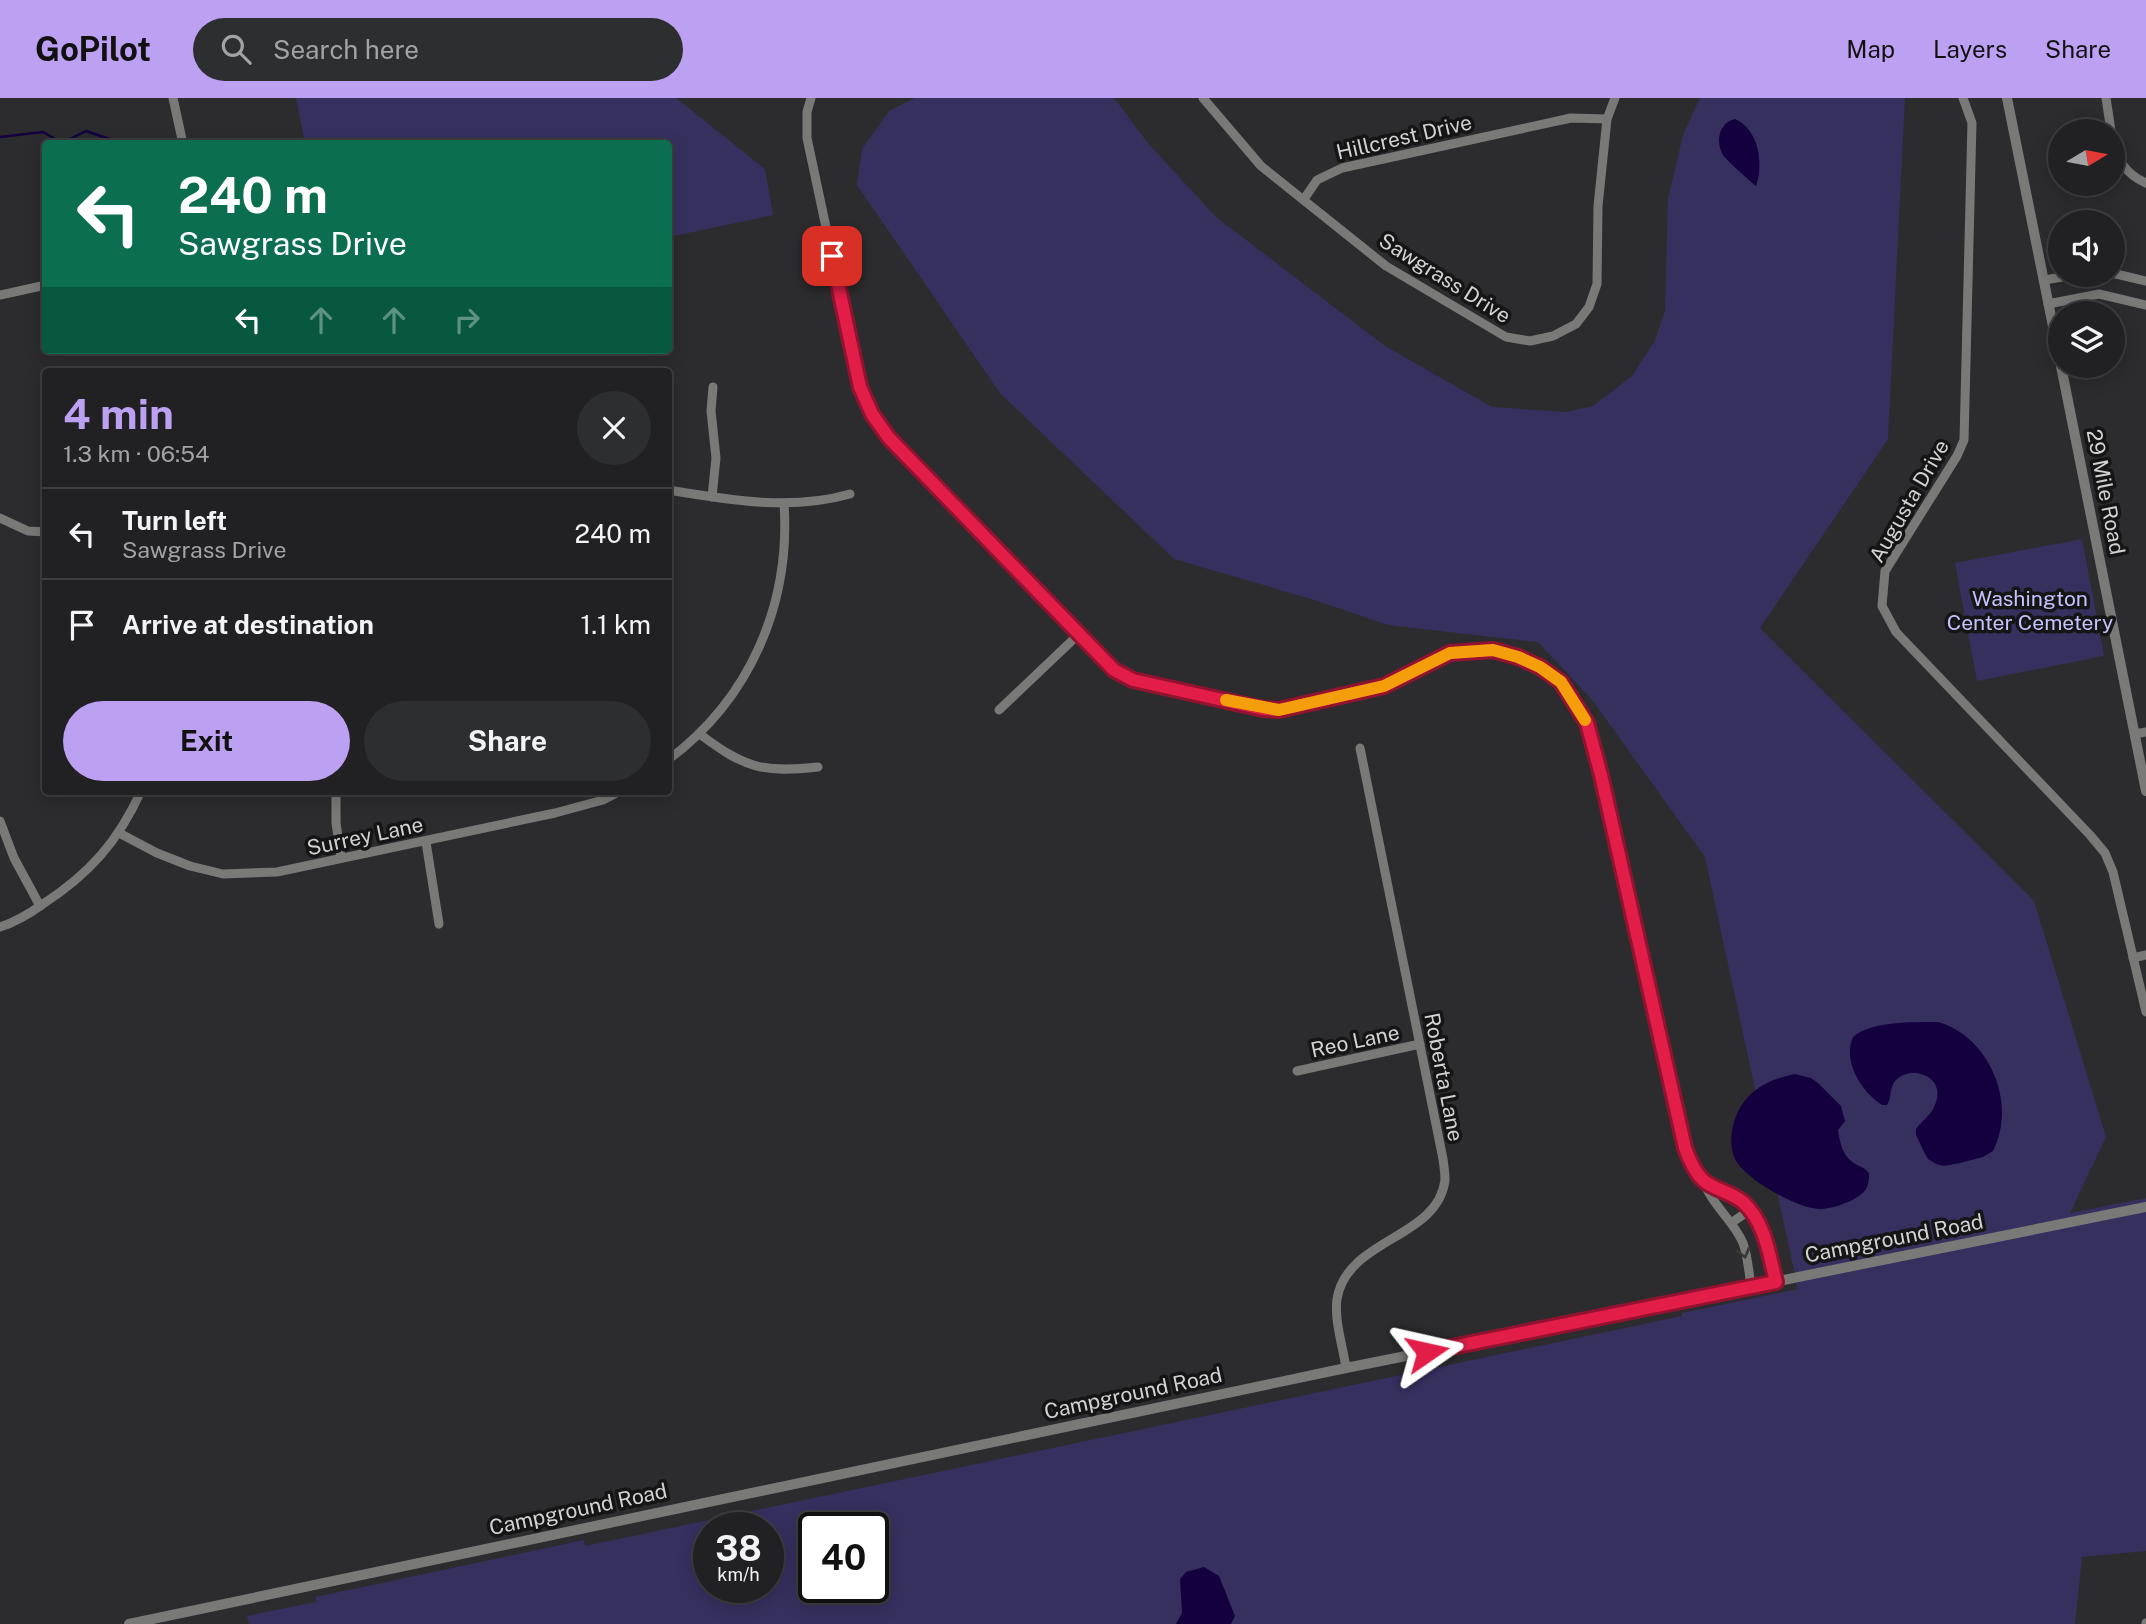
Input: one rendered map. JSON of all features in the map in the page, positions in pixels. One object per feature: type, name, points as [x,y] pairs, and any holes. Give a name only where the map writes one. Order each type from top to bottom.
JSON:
[{"type":"street","points":[[173,98],[182,140]]},
{"type":"street","points":[[811,98],[807,112],[807,138],[860,387],[872,414],[889,438],[1114,670],[1133,680],[1263,709],[1279,710],[1384,686],[1432,660],[1450,653],[1472,650],[1493,650],[1518,657],[1540,667],[1561,682],[1587,723],[1601,775],[1681,1134],[1690,1161],[1744,1245],[1751,1287]]},
{"type":"street","name":"Sawgrass Drive","points":[[1203,98],[1261,166],[1386,266],[1506,337],[1530,341],[1553,336],[1576,324],[1589,307],[1597,284],[1598,206],[1607,119],[1615,98]]},
{"type":"street","name":"Augusta Drive","points":[[1963,98],[1972,123],[1964,440],[1957,456],[1885,571],[1882,606],[1896,632],[2105,853],[2113,872],[2133,958],[2141,971],[2146,1012]]},
{"type":"street","points":[[2007,98],[2048,304]]},
{"type":"street","points":[[2106,98],[2109,119]]},
{"type":"street","name":"Hillcrest Drive","points":[[1304,199],[1317,180],[1342,168],[1571,118],[1607,119]]},
{"type":"street","points":[[2125,169],[2146,183]]},
{"type":"street","points":[[2125,276],[2146,281]]},
{"type":"street","points":[[2044,280],[2048,279]]},
{"type":"street","points":[[0,295],[42,286]]},
{"type":"street","points":[[2063,301],[2099,294],[2146,305]]},
{"type":"street","name":"29 Mile Road","points":[[2064,378],[2140,733],[2146,791]]},
{"type":"street","points":[[712,497],[716,458],[711,411],[713,387]]},
{"type":"street","points":[[672,491],[784,503],[815,501],[850,494]]},
{"type":"street","points":[[672,757],[701,735],[747,673],[763,639],[774,606],[784,556],[784,503]]},
{"type":"street","points":[[0,518],[28,531],[42,531]]},
{"type":"street","points":[[999,710],[1079,634]]},
{"type":"street","points":[[701,735],[744,764],[783,770],[818,767]]},
{"type":"street","name":"Roberta Lane","points":[[1346,1368],[1336,1303],[1343,1278],[1370,1252],[1415,1225],[1430,1212],[1440,1197],[1445,1180],[1360,748]]},
{"type":"street","points":[[0,927],[22,918],[74,884],[118,833],[139,795]]},
{"type":"street","points":[[335,795],[341,857]]},
{"type":"street","name":"Surrey Lane","points":[[118,833],[190,866],[223,874],[277,872],[555,813],[612,795]]},
{"type":"street","points":[[0,821],[14,858],[40,906]]},
{"type":"street","points":[[426,842],[439,924]]},
{"type":"street","points":[[2133,958],[2146,955]]},
{"type":"street","name":"Reo Lane","points":[[1297,1071],[1420,1044]]},
{"type":"street","points":[[1704,1181],[1731,1193],[1757,1217],[1776,1282]]},
{"type":"street","name":"Campground Road","points":[[129,1624],[1346,1368],[2146,1208]]},
{"type":"street","points":[[1731,1223],[1750,1210]]},
{"type":"green space","points":[[296,98],[676,98],[765,169],[773,215],[672,236],[672,140],[304,140]]},
{"type":"green space","points":[[915,98],[1114,98],[1147,142],[1216,217],[1385,346],[1492,407],[1566,412],[1593,406],[1632,376],[1655,340],[1665,311],[1668,199],[1683,135],[1700,98],[1905,98],[1888,439],[1760,628],[2034,901],[2106,1137],[2070,1213],[2146,1198],[2146,1551],[2082,1557],[2075,1624],[249,1624],[247,1616],[316,1602],[316,1597],[584,1540],[585,1546],[693,1523],[693,1603],[784,1603],[784,1512],[747,1512],[1682,1316],[1682,1313],[1798,1289],[1705,857],[1593,701],[1538,642],[1388,625],[1311,599],[1174,559],[1000,393],[857,185],[862,149],[889,111]]},
{"type":"green space","name":"Washington Center Cemetery","points":[[2082,539],[2104,656],[1977,681],[1955,563]]},
{"type":"shaded area","points":[[1735,119],[1750,131],[1758,148],[1756,186],[1728,161],[1719,144],[1722,128]]},
{"type":"shaded area","points":[[1938,1022],[1972,1041],[1984,1057],[1994,1074],[2002,1113],[2000,1133],[1993,1151],[1983,1157],[1944,1166],[1928,1159],[1916,1135],[1916,1129],[1936,1103],[1935,1083],[1924,1075],[1909,1073],[1896,1080],[1887,1105],[1882,1105],[1861,1084],[1850,1056],[1853,1037],[1870,1028]]},
{"type":"shaded area","points":[[1795,1074],[1811,1078],[1841,1106],[1845,1121],[1838,1130],[1843,1149],[1851,1161],[1869,1173],[1863,1193],[1846,1203],[1822,1209],[1800,1205],[1761,1184],[1735,1159],[1731,1143],[1732,1132],[1736,1116],[1746,1099],[1760,1087]]},
{"type":"shaded area","points":[[1204,1567],[1219,1576],[1235,1616],[1231,1624],[1176,1624],[1182,1613],[1180,1579],[1186,1572]]},
{"type":"waterway","points":[[68,140],[86,131],[112,140]]},
{"type":"waterway","points":[[0,137],[43,132],[57,140]]},
{"type":"slow traffic","points":[[1226,700],[1279,710],[1384,686],[1450,653],[1493,650],[1540,667],[1561,682],[1585,720]]},
{"type":"route","points":[[832,256],[860,387],[872,414],[889,438],[1114,670],[1133,680],[1263,709],[1279,710],[1384,686],[1450,653],[1493,650],[1540,667],[1561,682],[1587,723],[1685,1148],[1690,1161],[1704,1181],[1731,1193],[1757,1217],[1776,1282],[1427,1352]]}]
